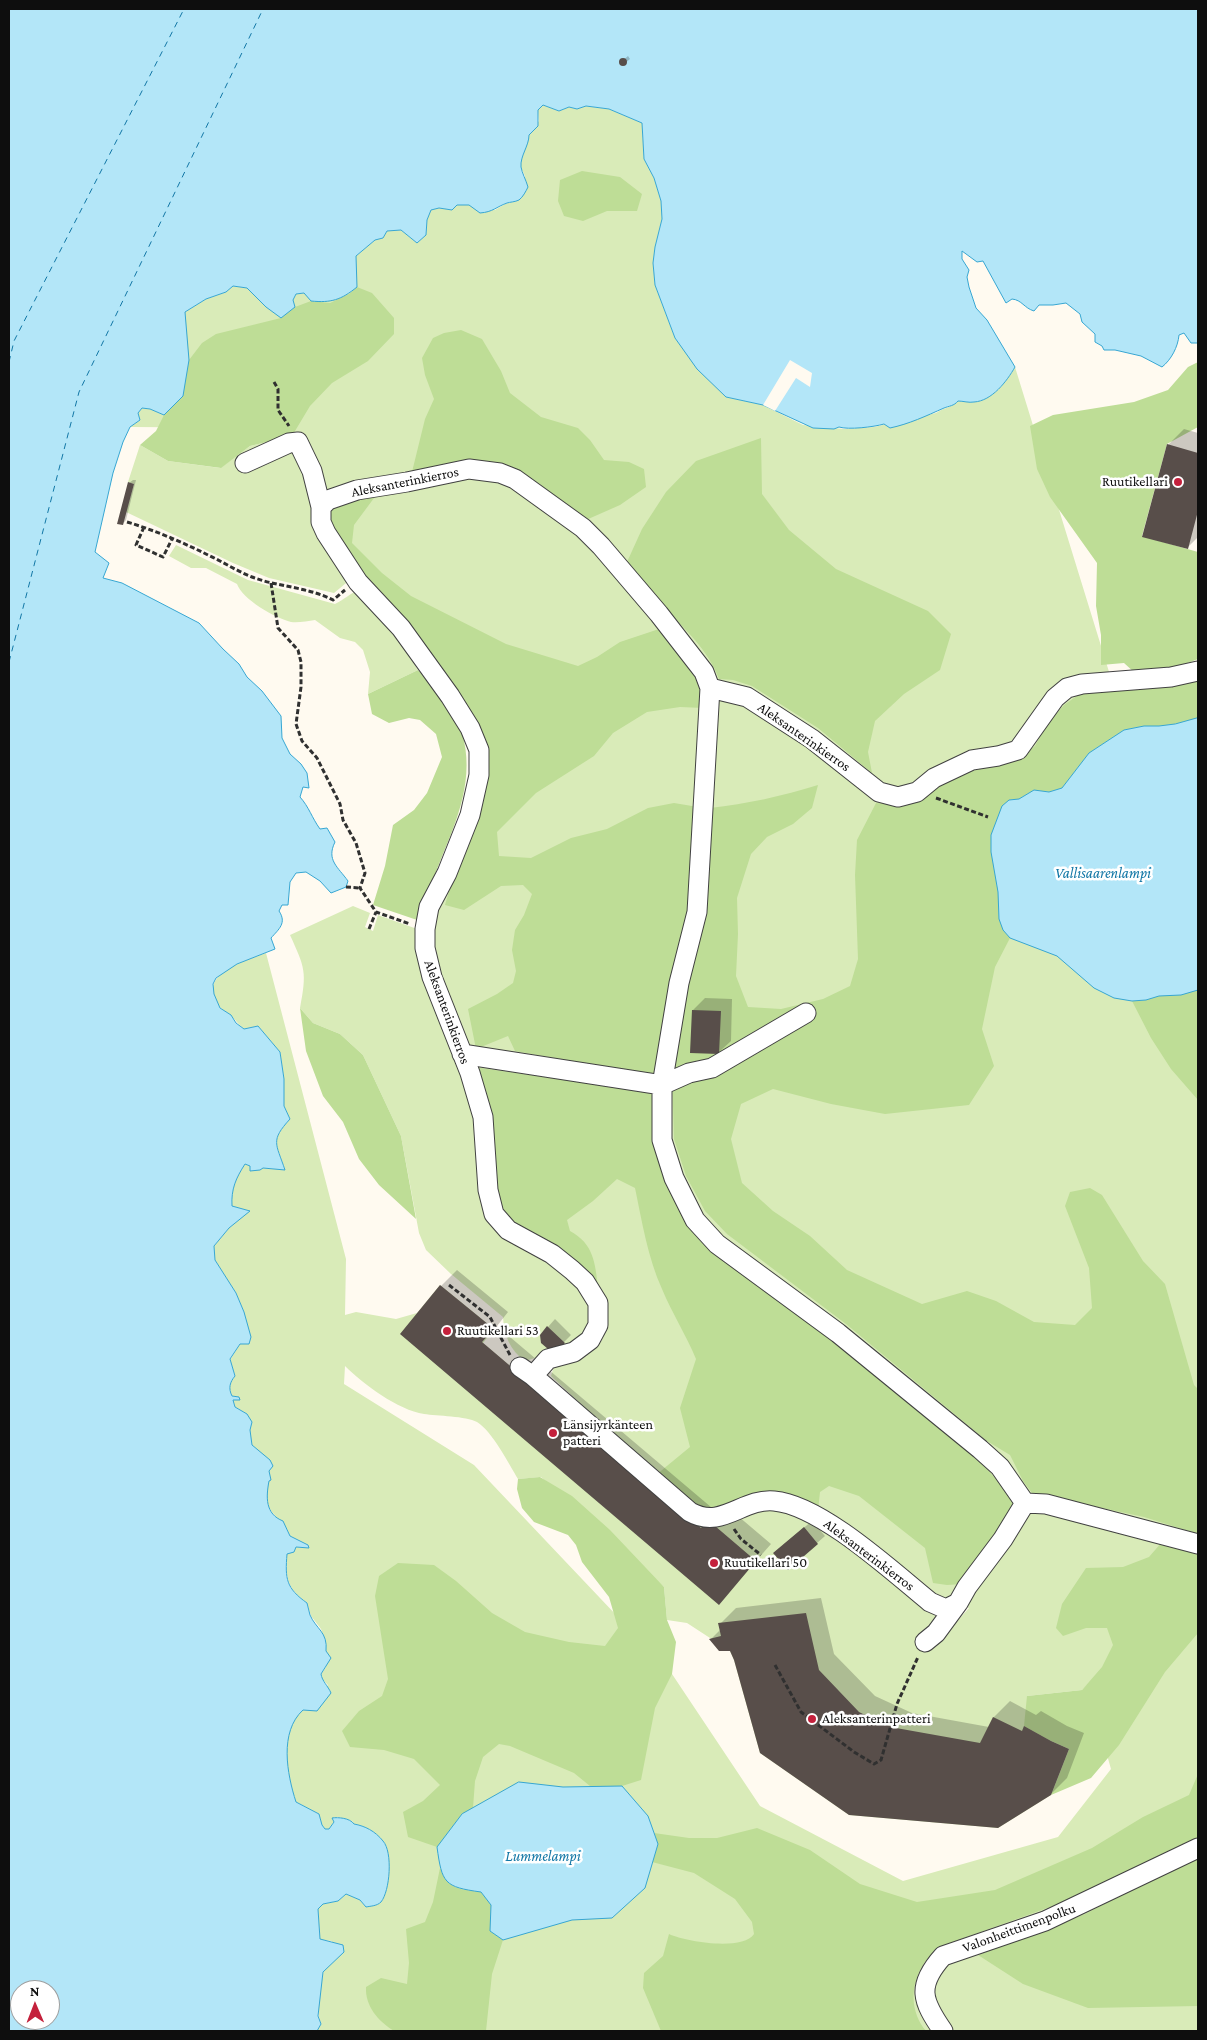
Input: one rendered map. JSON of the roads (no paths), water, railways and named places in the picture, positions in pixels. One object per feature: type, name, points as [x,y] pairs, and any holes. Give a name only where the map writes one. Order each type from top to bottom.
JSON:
[{"type":"lane","points":[[245,463],[289,443],[298,442],[312,471],[321,506]]},
{"type":"lane","name":"Aleksanterinkierros","points":[[958,1603],[946,1609],[938,1607],[836,1527],[796,1506],[784,1502],[762,1501],[715,1518],[699,1517],[690,1512],[527,1372],[548,1359],[574,1352],[590,1340],[598,1324],[598,1303],[585,1282],[572,1270],[552,1254],[508,1230],[494,1214],[488,1190],[483,1117],[470,1073],[427,964],[425,929],[429,907],[447,872],[470,815],[479,776],[479,750],[470,728],[402,628],[358,582],[326,533],[321,522],[321,506],[328,500],[357,490],[469,469],[500,473],[515,479],[583,528],[601,546],[659,614],[704,672],[710,688],[746,697],[812,739],[879,792],[898,797],[917,792],[934,778],[972,760],[998,756],[1018,750],[1055,698],[1067,688],[1082,684],[1172,677],[1198,671]]},
{"type":"lane","points":[[710,688],[697,912],[679,983],[662,1085],[662,1140],[674,1178],[695,1220],[718,1244],[838,1333],[980,1449],[1000,1467],[1025,1503]]},
{"type":"lane","points":[[462,1054],[662,1085],[689,1073],[712,1068],[806,1013]]},
{"type":"lane","points":[[1025,1503],[1046,1504],[1198,1544]]},
{"type":"lane","points":[[925,1642],[936,1633],[958,1603],[967,1587],[1003,1539],[1025,1503]]},
{"type":"lane","name":"Valonheittimenpolku","points":[[943,2031],[924,1998],[926,1980],[933,1967],[943,1956],[1046,1921],[1198,1848]]},
{"type":"water","points":[[9,9],[1198,9],[1198,343],[1191,343],[1184,333],[1179,335],[1174,353],[1162,367],[1141,356],[1115,350],[1104,350],[1102,346],[1095,342],[1095,334],[1082,322],[1080,314],[1066,303],[1039,305],[1034,311],[1021,302],[1012,299],[1006,303],[983,261],[977,262],[962,251],[962,259],[969,270],[967,277],[976,308],[987,320],[1015,367],[1003,384],[987,398],[972,402],[958,401],[953,405],[917,420],[890,428],[884,424],[861,428],[839,427],[834,429],[813,428],[763,405],[726,397],[697,369],[675,338],[655,285],[653,263],[662,219],[661,201],[654,178],[644,159],[642,123],[609,109],[586,106],[577,109],[569,107],[559,111],[543,105],[538,110],[538,126],[529,135],[523,155],[521,163],[528,187],[519,200],[507,203],[488,212],[480,213],[469,205],[457,205],[452,210],[439,208],[431,210],[427,220],[426,235],[417,243],[401,230],[387,231],[383,238],[375,240],[356,256],[357,287],[341,298],[330,301],[311,301],[304,293],[296,294],[293,300],[295,307],[281,318],[266,307],[247,288],[233,286],[226,292],[206,299],[185,312],[189,360],[183,396],[164,415],[142,408],[138,413],[140,420],[130,427],[123,442],[113,473],[95,552],[109,563],[103,578],[122,583],[199,623],[262,691],[281,716],[282,738],[290,754],[301,764],[307,773],[309,788],[303,787],[300,797],[320,829],[327,828],[335,842],[332,854],[334,863],[348,881],[346,887],[331,893],[320,881],[306,872],[296,873],[290,882],[288,905],[282,905],[279,911],[282,919],[281,926],[271,938],[275,949],[237,964],[216,978],[213,984],[214,994],[220,1008],[231,1015],[236,1023],[244,1029],[258,1026],[280,1052],[284,1079],[284,1106],[290,1119],[277,1138],[277,1148],[285,1170],[263,1168],[250,1171],[250,1166],[245,1164],[235,1184],[232,1194],[232,1206],[250,1211],[229,1228],[214,1246],[215,1260],[236,1293],[251,1337],[249,1344],[240,1344],[230,1359],[235,1376],[230,1385],[230,1390],[232,1396],[239,1397],[240,1400],[233,1400],[235,1407],[247,1414],[252,1422],[250,1430],[252,1445],[270,1460],[273,1466],[269,1471],[271,1480],[269,1481],[267,1493],[270,1509],[277,1518],[283,1521],[290,1536],[308,1545],[309,1548],[296,1547],[294,1552],[287,1554],[286,1570],[288,1582],[295,1593],[307,1603],[312,1620],[325,1639],[326,1651],[331,1658],[321,1674],[331,1693],[317,1711],[303,1710],[295,1719],[291,1730],[287,1754],[290,1779],[296,1802],[319,1814],[325,1829],[329,1829],[334,1822],[332,1818],[347,1819],[354,1824],[366,1828],[383,1841],[386,1846],[389,1862],[387,1889],[381,1902],[366,1907],[360,1900],[346,1894],[338,1901],[323,1904],[318,1909],[320,1939],[343,1945],[344,1952],[323,1972],[318,2016],[321,2024],[317,2031],[9,2031]]},
{"type":"water","name":"Vallisaarenlampi","points":[[1198,718],[1198,990],[1181,995],[1159,996],[1146,1000],[1132,1001],[1114,998],[1094,988],[1057,956],[1010,938],[1003,930],[999,919],[998,892],[991,852],[991,835],[1002,806],[1009,800],[1019,799],[1034,790],[1049,792],[1062,788],[1089,753],[1124,730],[1144,726],[1175,724]]},
{"type":"water","name":"Lummelampi","points":[[519,1782],[563,1787],[622,1786],[648,1816],[658,1844],[645,1888],[612,1918],[572,1920],[503,1940],[490,1931],[491,1905],[481,1892],[459,1888],[452,1885],[443,1876],[437,1847],[462,1814]]},
{"type":"place","name":"Ruutikellari","points":[[1178,482]]},
{"type":"place","name":"Ruutikellari 53","points":[[447,1331]]},
{"type":"place","name":"Länsijyrkänteen patteri","points":[[553,1433]]},
{"type":"place","name":"Ruutikellari 50","points":[[714,1563]]},
{"type":"place","name":"Aleksanterinpatteri","points":[[812,1719]]}]
